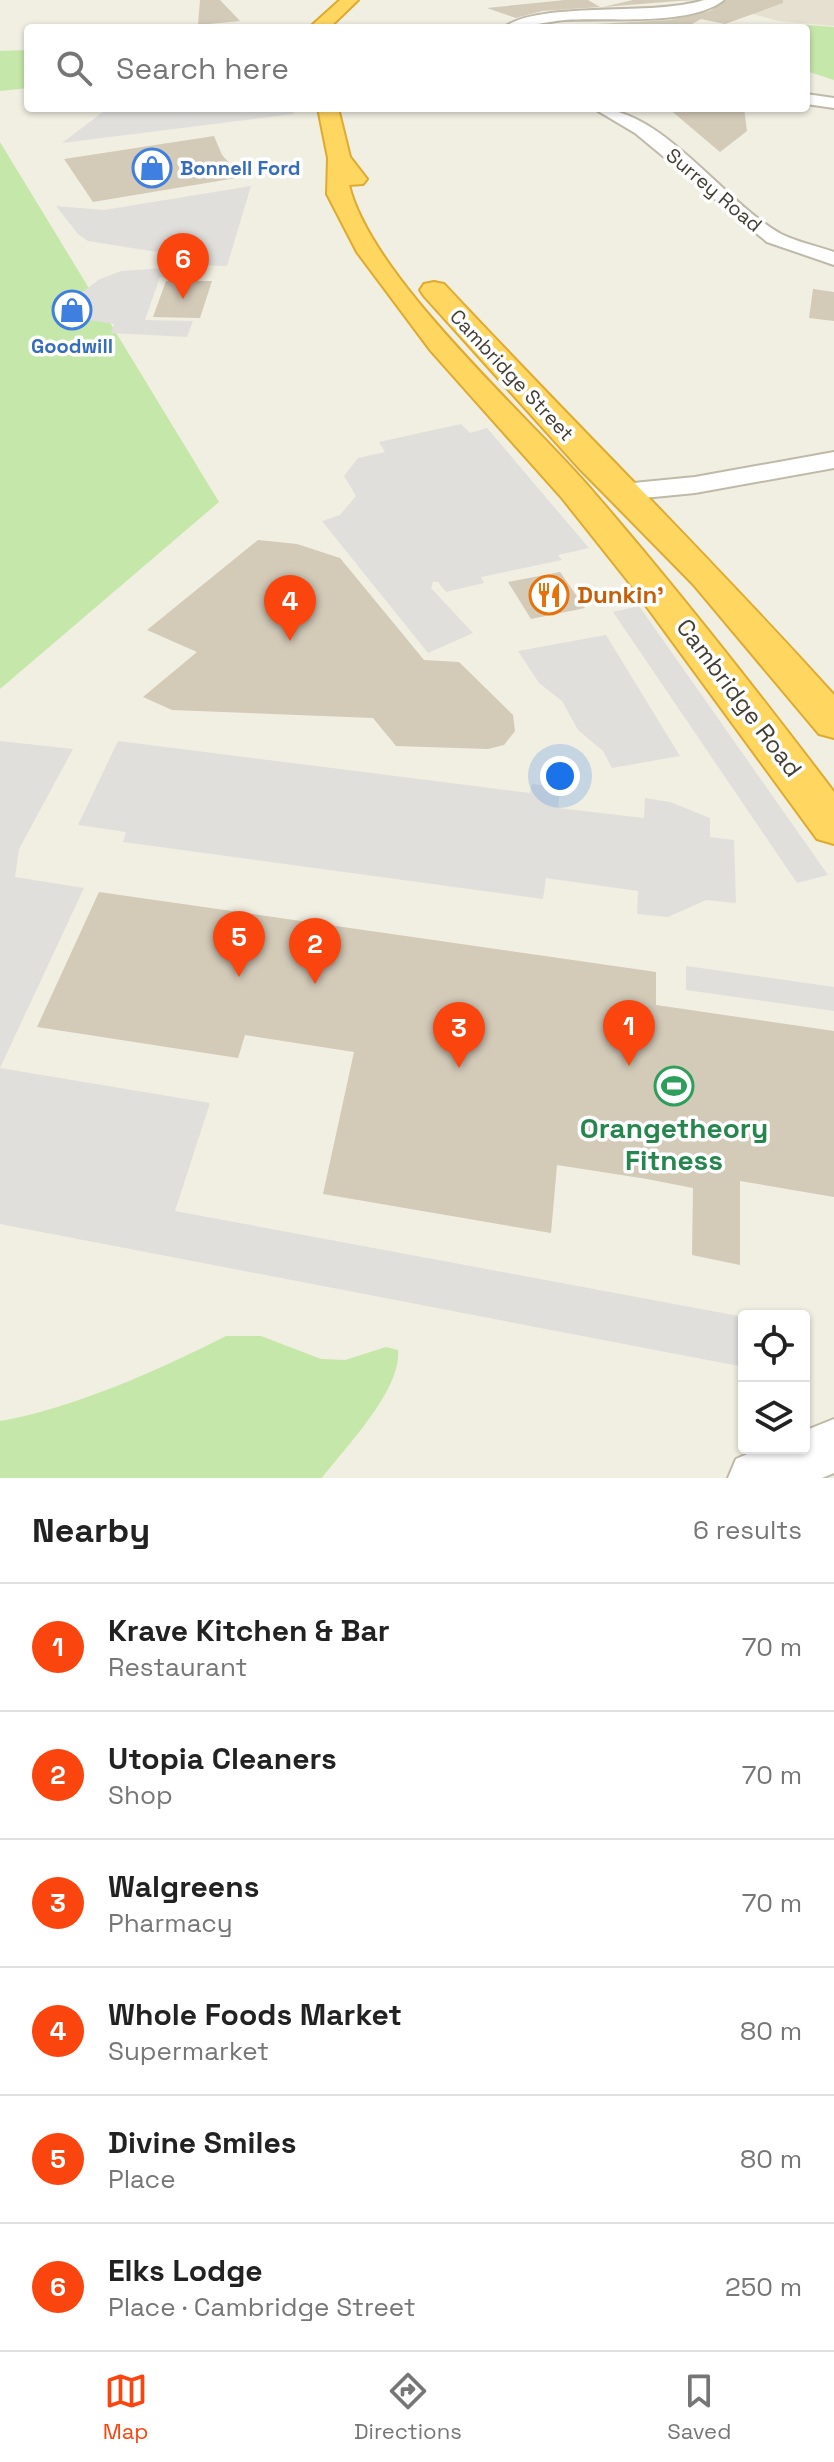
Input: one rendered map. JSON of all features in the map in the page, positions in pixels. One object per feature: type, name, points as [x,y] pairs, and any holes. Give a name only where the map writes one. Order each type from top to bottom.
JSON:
[{"type":"highway","points":[[323,24],[350,0]]},
{"type":"highway","name":"Cambridge Street","points":[[329,112],[339,158],[396,243]]},
{"type":"highway","name":"Cambridge Street","points":[[339,158],[334,175],[338,192],[369,250],[477,385],[642,572]]},
{"type":"highway","name":"Cambridge Street","points":[[413,266],[623,492],[706,576]]},
{"type":"highway","points":[[477,385],[515,376]]},
{"type":"highway","name":"Cambridge Road","points":[[642,572],[834,826]]},
{"type":"highway","name":"Cambridge Road","points":[[706,576],[834,723]]},
{"type":"street","points":[[524,24],[541,19],[672,10],[717,0]]},
{"type":"street","points":[[591,15],[607,24]]},
{"type":"street","points":[[810,100],[834,103]]},
{"type":"street","name":"Surrey Road","points":[[609,112],[641,129],[774,238],[834,259]]},
{"type":"street","points":[[623,492],[695,485],[834,460]]},
{"type":"street","points":[[695,485],[670,502],[666,518],[672,534],[706,576]]},
{"type":"street","points":[[755,1478],[834,1446]]},
{"type":"shaded area","points":[[681,0],[834,0],[834,26],[779,21],[705,1],[695,4]]},
{"type":"shaded area","points":[[103,112],[294,114],[62,143]]},
{"type":"shaded area","points":[[251,186],[227,266],[192,265],[195,258],[88,241],[78,234],[56,206],[104,210]]},
{"type":"shaded area","points":[[166,268],[199,277],[160,277],[145,320],[193,321],[187,337],[111,333],[114,324],[63,316],[63,306],[100,279],[121,271]]},
{"type":"shaded area","points":[[461,424],[470,433],[487,428],[589,548],[558,555],[562,560],[481,577],[484,583],[446,592],[438,582],[433,582],[431,588],[473,633],[428,653],[322,521],[340,515],[356,496],[344,476],[358,458],[385,452],[379,442]]},
{"type":"shaded area","points":[[639,606],[828,875],[797,883],[613,612]]},
{"type":"shaded area","points":[[606,635],[680,756],[612,768],[603,751],[578,730],[562,701],[539,683],[518,651]]},
{"type":"shaded area","points":[[0,741],[73,749],[19,849],[15,877],[84,888],[0,1068]]},
{"type":"shaded area","points":[[118,741],[530,793],[532,784],[560,788],[558,808],[644,818],[645,798],[670,802],[710,818],[710,837],[734,840],[736,903],[706,900],[668,917],[637,914],[638,891],[546,878],[543,899],[123,842],[126,832],[78,825]]},
{"type":"shaded area","points":[[686,966],[834,987],[834,1011],[686,990]]},
{"type":"shaded area","points":[[0,1068],[210,1103],[175,1211],[738,1316],[738,1366],[0,1224]]},
{"type":"green space","points":[[810,25],[834,27],[834,80],[810,72]]},
{"type":"green space","points":[[24,50],[24,88],[0,91],[0,51]]},
{"type":"green space","points":[[0,142],[219,502],[0,689]]},
{"type":"green space","points":[[226,1336],[261,1336],[321,1359],[345,1360],[386,1347],[398,1350],[397,1365],[382,1399],[322,1478],[0,1478],[0,1421],[86,1398]]},
{"type":"building","points":[[200,0],[220,0],[240,21],[208,24],[198,24]]},
{"type":"building","points":[[588,0],[600,7],[542,11],[516,18],[487,8]]},
{"type":"building","points":[[633,0],[690,0],[603,7]]},
{"type":"building","points":[[727,0],[783,0],[783,3],[725,24],[701,19],[692,24],[596,24],[670,20],[710,11]]},
{"type":"building","points":[[673,112],[745,112],[747,131],[720,152]]},
{"type":"building","points":[[214,136],[222,155],[242,177],[93,202],[64,159]]},
{"type":"building","points":[[166,281],[212,281],[200,318],[153,317]]},
{"type":"building","points":[[813,289],[834,292],[834,321],[809,318]]},
{"type":"building","points":[[258,540],[297,544],[340,558],[424,660],[459,662],[513,715],[515,731],[504,745],[488,749],[396,746],[373,718],[172,710],[143,697],[197,652],[147,630]]},
{"type":"building","name":"Dunkin'","points":[[560,572],[585,608],[531,619],[508,582]]},
{"type":"building","points":[[99,892],[656,972],[656,1005],[834,1031],[834,1197],[740,1181],[740,1265],[692,1255],[693,1188],[647,1179],[557,1165],[551,1233],[323,1194],[354,1052],[245,1035],[238,1058],[37,1027]]},
{"type":"place","name":"Bonnell Ford","points":[[152,168]]},
{"type":"place","name":"Elks Lodge","points":[[183,299]]},
{"type":"place","name":"Goodwill","points":[[72,310]]},
{"type":"place","name":"Dunkin'","points":[[549,595]]},
{"type":"place","name":"Whole Foods Market","points":[[290,641]]},
{"type":"place","name":"Divine Smiles","points":[[239,977]]},
{"type":"place","name":"Utopia Cleaners","points":[[315,984]]},
{"type":"place","name":"Krave Kitchen & Bar","points":[[629,1066]]},
{"type":"place","name":"Walgreens","points":[[459,1068]]},
{"type":"place","name":"Orangetheory Fitness","points":[[674,1086]]}]
